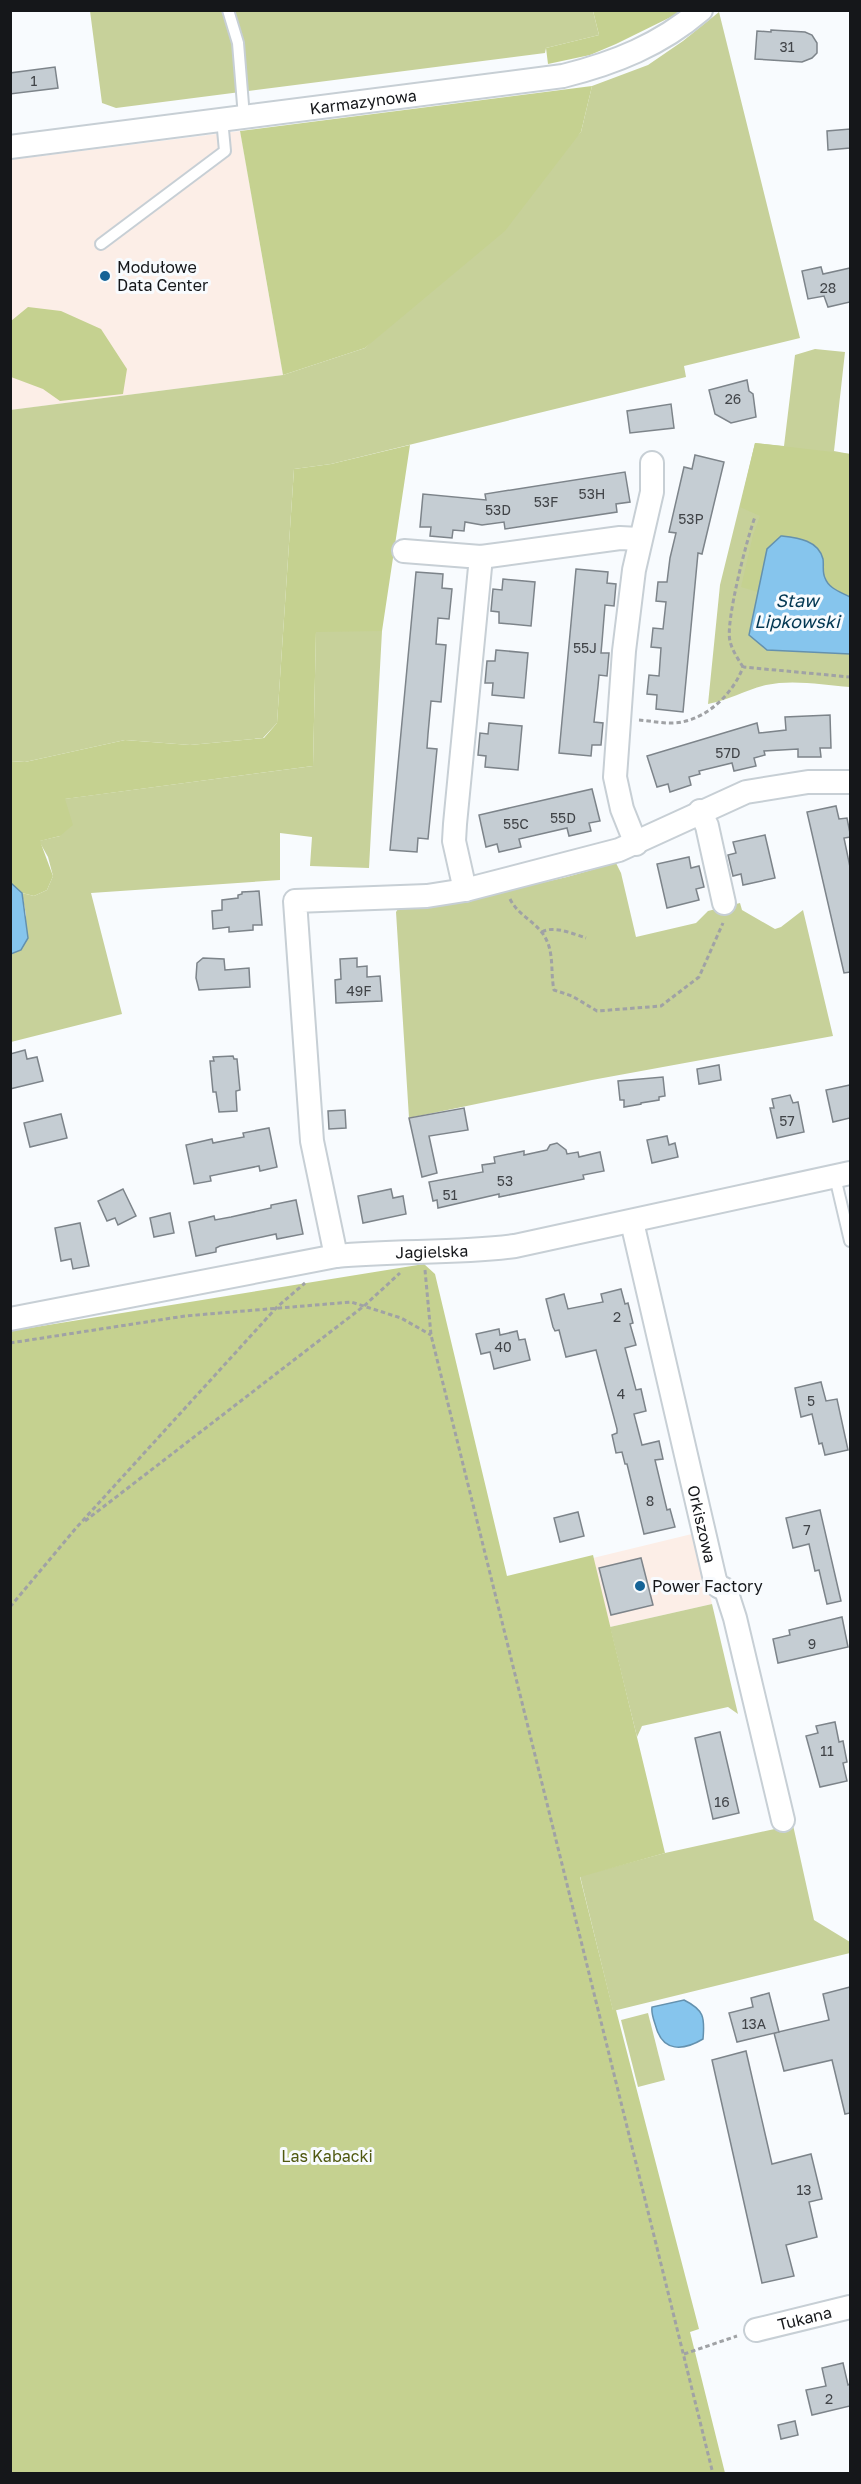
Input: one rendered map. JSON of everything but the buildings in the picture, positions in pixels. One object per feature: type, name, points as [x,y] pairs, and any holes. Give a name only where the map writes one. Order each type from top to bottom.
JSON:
[{"type":"street","name":"Karmazynowa","points":[[10,147],[564,76],[611,62],[647,47],[667,36],[701,10]]},
{"type":"street","points":[[636,844],[622,809],[615,777],[631,593],[639,539],[652,492],[652,463]]},
{"type":"street","points":[[404,551],[481,557],[620,538],[639,539]]},
{"type":"street","points":[[465,890],[454,841],[481,557]]},
{"type":"street","points":[[336,1256],[312,1142],[295,901],[427,896],[465,890],[596,858],[636,844],[700,811],[746,792],[808,782],[850,782]]},
{"type":"street","points":[[700,811],[707,826],[724,903]]},
{"type":"street","name":"Jagielska","points":[[10,1319],[336,1256],[380,1251],[487,1250],[515,1246],[843,1175]]},
{"type":"street","name":"Orkiszowa","points":[[632,1222],[715,1580],[718,1586],[726,1590],[735,1618],[783,1820]]},
{"type":"street","name":"Tukana","points":[[756,2330],[850,2307]]},
{"type":"lane","points":[[228,10],[238,43],[244,117]]},
{"type":"lane","points":[[101,244],[225,151],[222,119]]},
{"type":"lane","points":[[843,1175],[850,1241]]},
{"type":"path","points":[[619,718],[680,723],[696,718],[728,695],[742,667],[732,646],[729,633],[738,582],[755,517]]},
{"type":"path","points":[[742,667],[850,677]]},
{"type":"path","points":[[506,880],[514,906],[542,933],[550,952],[554,990],[572,996],[597,1011],[661,1006],[699,977],[723,923],[724,903]]},
{"type":"path","points":[[542,933],[547,929],[553,929],[586,938]]},
{"type":"path","points":[[76,1528],[364,1306],[425,1250]]},
{"type":"path","points":[[425,1250],[425,1283],[431,1335],[713,2474]]},
{"type":"path","points":[[10,1607],[76,1528],[277,1307],[310,1278]]},
{"type":"path","points":[[10,1343],[185,1316],[351,1302],[401,1318],[431,1335]]},
{"type":"path","points":[[684,2354],[756,2330]]},
{"type":"shaded area","points":[[240,131],[283,375],[11,410],[10,160]]},
{"type":"shaded area","points":[[696,1533],[712,1604],[610,1627],[593,1558]]},
{"type":"green space","points":[[680,10],[681,12],[590,55],[548,64],[546,48],[599,35],[593,11]]},
{"type":"green space","points":[[90,11],[593,11],[599,35],[546,48],[545,53],[116,108],[102,103]]},
{"type":"green space","points":[[719,12],[800,338],[684,366],[686,377],[331,464],[294,469],[277,723],[263,738],[190,745],[125,740],[25,762],[11,761],[10,410],[283,375],[365,348],[581,132],[592,86],[648,65]]},
{"type":"green space","points":[[592,86],[581,132],[505,231],[365,348],[283,375],[240,131]]},
{"type":"green space","points":[[28,307],[61,311],[101,329],[127,369],[123,394],[60,401],[43,389],[11,377],[11,321]]},
{"type":"green space","points":[[815,349],[845,352],[834,451],[850,454],[850,687],[776,683],[708,704],[720,585],[755,443],[784,446],[795,355]]},
{"type":"green space","points":[[755,443],[850,454],[850,597],[832,587],[826,579],[823,558],[763,565],[758,592],[741,587],[753,535],[760,516],[740,507]]},
{"type":"green space","points":[[410,445],[382,631],[316,632],[313,766],[65,799],[73,825],[60,836],[40,841],[53,876],[47,890],[34,896],[22,893],[11,883],[10,761],[25,762],[125,740],[190,745],[264,738],[277,723],[294,469],[331,464]]},
{"type":"green space","points":[[316,631],[382,631],[369,868],[310,866],[312,837],[280,833],[280,880],[91,893],[122,1014],[11,1042],[11,954],[21,950],[26,915],[22,893],[34,896],[47,890],[53,876],[48,857],[39,841],[60,836],[64,799],[313,766]]},
{"type":"green space","points":[[616,863],[621,873],[636,937],[696,923],[708,911],[740,903],[742,910],[775,929],[803,910],[833,1036],[592,1080],[409,1118],[396,912],[398,909],[438,906],[567,877]]},
{"type":"green space","name":"Las Kabacki","points":[[424,1264],[435,1274],[507,1576],[593,1555],[665,1853],[580,1877],[613,2010],[616,2010],[699,2329],[690,2332],[725,2473],[11,2473],[11,1331]]},
{"type":"green space","points":[[712,1604],[738,1714],[728,1707],[642,1726],[637,1737],[610,1627]]},
{"type":"green space","points":[[793,1825],[814,1920],[850,1942],[850,1953],[613,2011],[580,1876],[665,1853]]},
{"type":"green space","points":[[648,2013],[665,2080],[638,2087],[621,2020]]},
{"type":"water","name":"Staw Lipkowski","points":[[781,536],[806,541],[817,548],[823,559],[824,573],[829,585],[850,597],[850,654],[767,650],[749,635],[767,549]]},
{"type":"water","points":[[11,883],[22,893],[28,938],[21,950],[11,954]]},
{"type":"water","points":[[684,2000],[696,2007],[702,2015],[703,2039],[688,2046],[675,2047],[663,2041],[659,2035],[652,2007]]},
{"type":"place","name":"Modułowe Data Center","points":[[105,276]]},
{"type":"place","name":"Power Factory","points":[[640,1586]]}]
